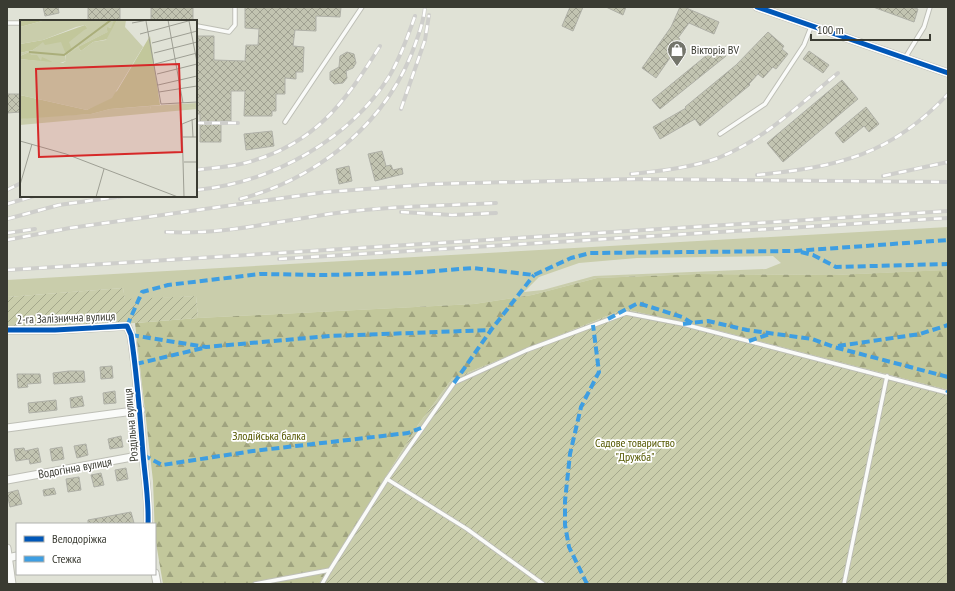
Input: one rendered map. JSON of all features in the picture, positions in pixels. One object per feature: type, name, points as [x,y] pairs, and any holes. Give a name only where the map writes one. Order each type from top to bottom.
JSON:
[{"type":"street","points":[[757,7],[948,74]]},
{"type":"street","name":"2-га Залізнична вулиця","points":[[7,330],[55,330],[127,326]]},
{"type":"street","name":"Роздільна вулиця","points":[[127,326],[131,335],[141,410],[143,456],[149,504],[148,523]]},
{"type":"street","points":[[7,428],[141,410]]},
{"type":"street","name":"Водогінна вулиця","points":[[7,480],[143,456]]},
{"type":"street","points":[[7,548],[12,584]]},
{"type":"lane","points":[[197,26],[229,32],[235,25],[235,7]]},
{"type":"lane","points":[[285,122],[362,7]]},
{"type":"lane","points":[[905,59],[924,27],[930,7]]},
{"type":"lane","points":[[7,23],[20,23]]},
{"type":"lane","points":[[720,134],[765,104],[804,45],[811,27]]},
{"type":"lane","points":[[322,584],[387,479],[454,382],[527,350],[626,312],[683,324],[948,393]]},
{"type":"lane","points":[[844,584],[887,376]]},
{"type":"lane","points":[[387,479],[467,529],[543,584]]},
{"type":"lane","points":[[255,584],[330,570]]},
{"type":"green space","points":[[948,227],[948,270],[835,275],[697,274],[597,278],[532,295],[474,304],[198,318],[196,296],[125,300],[123,288],[7,297],[7,280]],"holes":[[[773,256],[781,263],[766,269],[594,276],[543,290],[524,292],[539,277],[579,263],[637,258]]]},
{"type":"green space","name":"Злодійська балка","points":[[948,270],[948,390],[716,330],[624,309],[452,379],[418,425],[319,584],[163,584],[156,543],[153,481],[135,323],[198,318],[474,304],[532,295],[597,278],[697,274],[835,275]]},
{"type":"green space","points":[[123,288],[125,299],[196,296],[198,318],[135,323],[7,327],[7,297]]},
{"type":"green space","name":"Садове товариство \"Дружба\"","points":[[624,309],[716,330],[948,390],[948,584],[319,584],[418,425],[452,379]]},
{"type":"building","points":[[43,7],[58,7],[59,13],[45,16]]},
{"type":"building","points":[[88,7],[120,7],[120,20],[88,20]]},
{"type":"building","points":[[151,7],[193,7],[193,20],[151,20]]},
{"type":"building","points":[[245,7],[341,7],[340,17],[316,16],[316,31],[295,30],[293,46],[304,47],[303,72],[296,72],[296,79],[285,78],[285,94],[276,94],[276,111],[272,111],[272,116],[244,116],[245,91],[231,91],[231,121],[221,121],[221,142],[200,142],[200,114],[197,114],[198,36],[214,36],[214,60],[245,61],[246,45],[258,45],[259,29],[245,28]]},
{"type":"building","points":[[570,7],[583,7],[573,31],[562,26]]},
{"type":"building","points":[[606,7],[626,7],[623,15]]},
{"type":"building","points":[[680,7],[684,7],[719,22],[714,34],[689,23],[678,38],[680,39],[674,48],[674,52],[656,78],[642,68],[671,27]]},
{"type":"building","points":[[873,7],[911,7],[918,9],[914,22]]},
{"type":"building","points":[[768,32],[784,46],[782,49],[788,54],[776,69],[773,67],[763,78],[758,74],[749,84],[750,85],[700,126],[695,119],[660,139],[653,127],[686,108],[685,107],[736,65]]},
{"type":"building","points":[[718,46],[726,56],[660,109],[652,100]]},
{"type":"building","points":[[809,51],[829,65],[823,73],[803,59]]},
{"type":"building","points":[[347,52],[354,54],[356,63],[353,68],[346,71],[347,78],[343,83],[334,84],[330,80],[330,72],[339,67],[340,56]]},
{"type":"building","points":[[842,80],[858,99],[783,162],[767,143]]},
{"type":"building","points":[[7,94],[20,94],[20,112],[7,113]]},
{"type":"building","points":[[866,107],[879,124],[869,132],[864,126],[843,143],[835,133]]},
{"type":"building","points":[[272,131],[274,146],[246,150],[244,134]]},
{"type":"building","points":[[382,151],[386,166],[391,165],[393,170],[402,168],[403,174],[375,181],[368,154]]},
{"type":"building","points":[[349,166],[352,181],[339,184],[336,169]]},
{"type":"building","points":[[112,366],[113,378],[101,379],[100,367]]},
{"type":"building","points":[[84,371],[85,382],[54,384],[53,373]]},
{"type":"building","points":[[17,374],[40,374],[41,383],[27,384],[28,387],[18,388]]},
{"type":"building","points":[[115,391],[116,403],[104,404],[103,393]]},
{"type":"building","points":[[82,396],[84,406],[71,408],[70,398]]},
{"type":"building","points":[[56,400],[57,410],[29,413],[28,403]]},
{"type":"building","points":[[121,436],[123,447],[110,449],[108,439]]},
{"type":"building","points":[[86,444],[88,455],[77,458],[74,446]]},
{"type":"building","points":[[62,447],[64,459],[52,461],[50,449]]},
{"type":"building","points":[[24,448],[25,451],[38,448],[41,462],[30,464],[29,459],[16,461],[14,449]]},
{"type":"building","points":[[126,468],[128,479],[117,481],[115,470]]},
{"type":"building","points":[[101,473],[104,485],[94,487],[91,475]]},
{"type":"building","points":[[79,477],[81,490],[68,492],[66,479]]},
{"type":"building","points":[[54,488],[56,494],[44,496],[43,490]]},
{"type":"building","points":[[18,490],[22,504],[10,507],[7,493]]},
{"type":"building","points":[[131,512],[134,523],[88,523],[88,520]]},
{"type":"railway","points":[[240,199],[297,177],[324,161],[348,142],[370,121],[388,97],[404,71],[419,34],[425,7]]},
{"type":"railway","points":[[401,109],[425,40],[429,15]]},
{"type":"railway","points":[[197,190],[224,186],[280,168],[331,138],[353,119],[373,98],[390,75],[401,53],[415,16]]},
{"type":"railway","points":[[197,170],[245,163],[269,155],[290,145],[309,133],[325,120],[340,104],[367,67],[380,46]]},
{"type":"railway","points":[[631,174],[686,167],[718,158],[735,150],[751,141],[781,120],[838,73]]},
{"type":"railway","points":[[757,175],[813,168],[862,154],[884,144],[906,131],[927,115],[948,94]]},
{"type":"railway","points":[[197,123],[238,123]]},
{"type":"railway","points":[[883,176],[948,162]]},
{"type":"railway","points":[[7,240],[70,228],[326,192],[433,184],[634,179],[948,182]]},
{"type":"railway","points":[[7,190],[20,184]]},
{"type":"railway","points":[[7,204],[31,197]]},
{"type":"railway","points":[[7,219],[59,205],[117,197]]},
{"type":"railway","points":[[166,232],[207,232],[228,230],[370,209],[496,203]]},
{"type":"railway","points":[[7,270],[948,211]]},
{"type":"railway","points":[[401,212],[452,215],[496,213]]},
{"type":"railway","points":[[279,259],[948,218]]},
{"type":"railway","points":[[7,233],[35,229]]},
{"type":"marked path","points":[[127,326],[142,292],[168,285],[260,274],[323,275],[410,273],[473,268],[534,275],[571,258],[590,253],[795,251],[948,240]]},
{"type":"marked path","points":[[801,252],[813,255],[836,267],[948,264]]},
{"type":"marked path","points":[[454,383],[491,330],[534,275]]},
{"type":"marked path","points":[[608,319],[638,303],[682,317],[692,323]]},
{"type":"marked path","points":[[683,324],[708,321],[747,330],[812,339],[834,347],[948,377]]},
{"type":"marked path","points":[[587,584],[569,547],[565,525],[565,501],[570,454],[581,407],[599,372],[593,325]]},
{"type":"marked path","points":[[838,346],[920,334],[948,325]]},
{"type":"marked path","points":[[131,335],[206,347],[330,336],[491,330]]},
{"type":"marked path","points":[[749,341],[770,334]]},
{"type":"marked path","points":[[136,364],[203,348]]},
{"type":"marked path","points":[[143,455],[162,465],[253,451],[408,433],[421,428]]},
{"type":"cycle path","points":[[757,7],[948,73]]},
{"type":"cycle path","points":[[7,330],[55,330],[127,326],[131,335],[137,379],[148,523]]},
{"type":"place","name":"Вікторія BV","points":[[677,67]]}]
